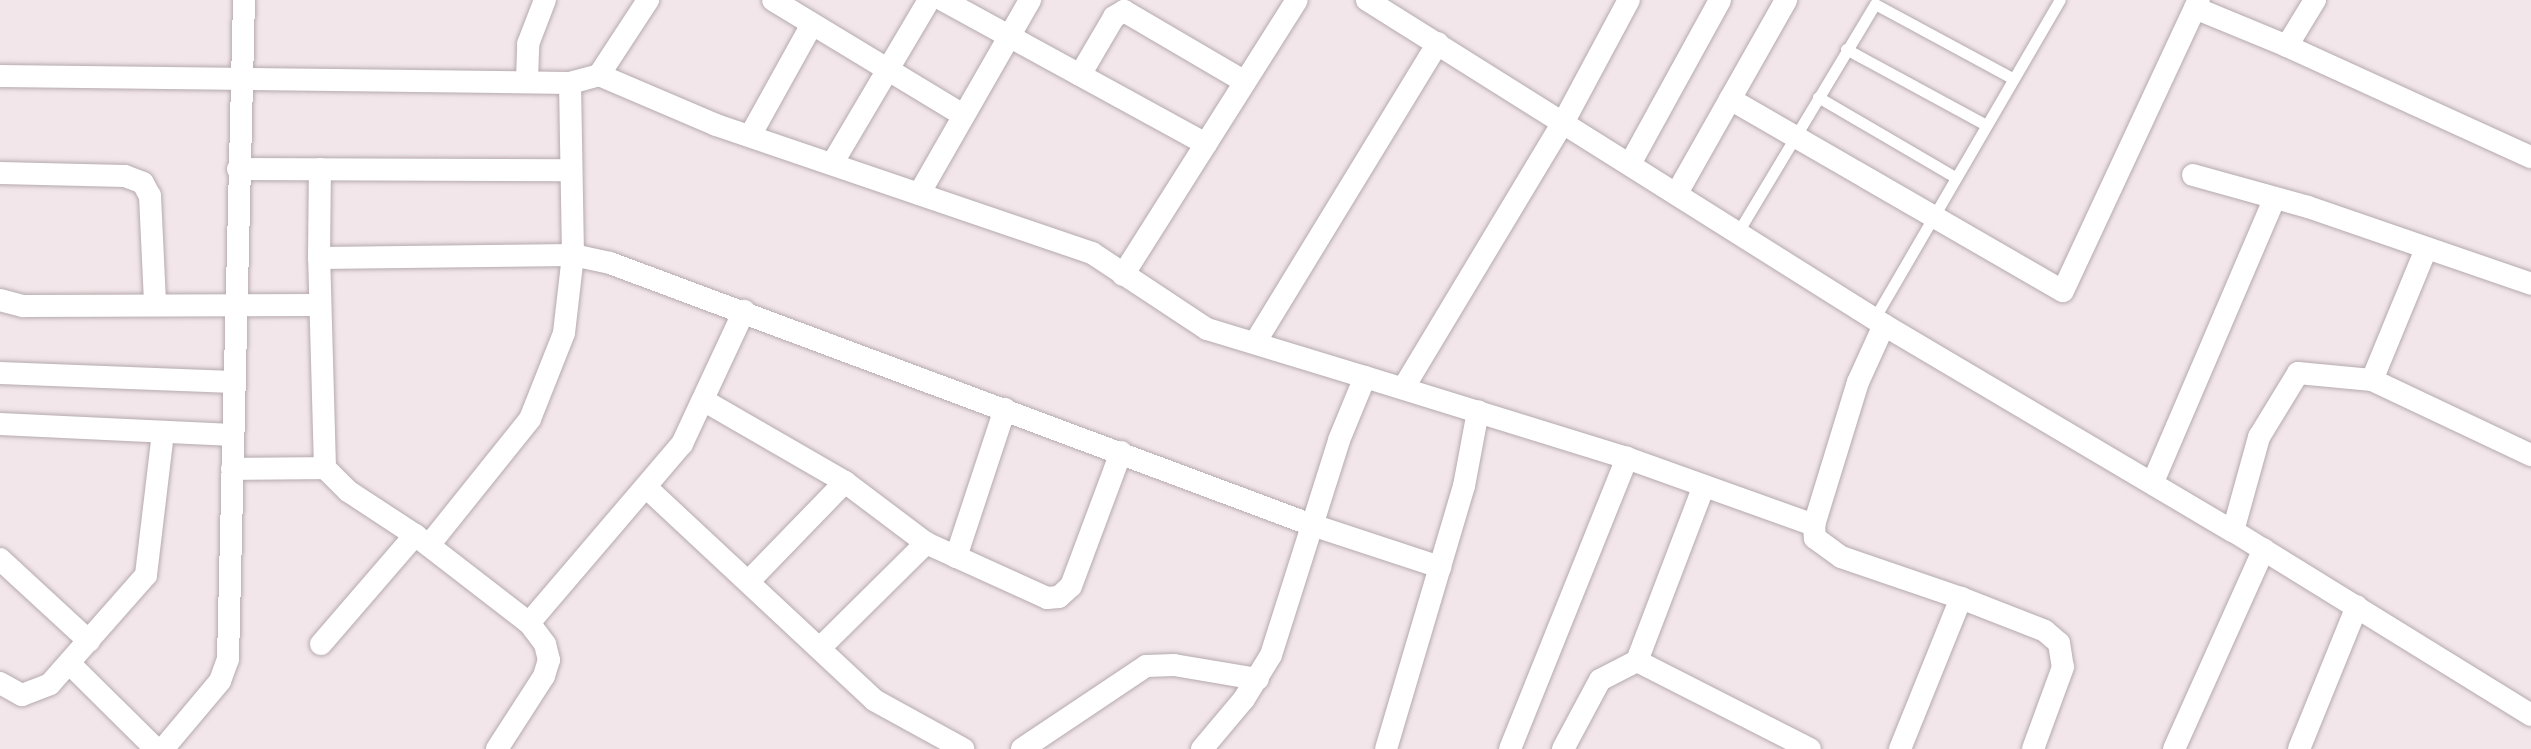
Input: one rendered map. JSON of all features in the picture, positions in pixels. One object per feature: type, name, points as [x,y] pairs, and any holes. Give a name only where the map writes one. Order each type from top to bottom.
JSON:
[{"type":"street","points":[[163,749],[220,681],[228,659],[234,304],[244,0]]},
{"type":"street","points":[[527,80],[528,44],[545,0]]},
{"type":"street","points":[[599,75],[648,0]]},
{"type":"street","points":[[773,0],[963,115]]},
{"type":"street","points":[[832,164],[885,68],[929,0]]},
{"type":"street","points":[[943,0],[1206,144]]},
{"type":"street","points":[[919,194],[1030,0]]},
{"type":"street","points":[[1123,275],[1297,0]]},
{"type":"street","points":[[1367,0],[1564,121],[1879,322],[2153,482],[2531,715]]},
{"type":"street","points":[[1404,387],[1564,121],[1629,0]]},
{"type":"street","points":[[1630,164],[1720,0]]},
{"type":"street","points":[[1677,193],[1786,0]]},
{"type":"street","points":[[2287,46],[2315,0]]},
{"type":"street","points":[[1730,99],[1929,218],[2063,291],[2197,4],[2531,157]]},
{"type":"street","points":[[1080,75],[1114,17],[1124,11],[1245,82]]},
{"type":"street","points":[[750,136],[812,24]]},
{"type":"street","points":[[1256,341],[1438,43]]},
{"type":"street","points":[[0,76],[241,82],[527,80],[570,83],[599,75],[750,136],[1092,253],[1207,329],[1256,341],[1627,458],[1814,525]]},
{"type":"street","points":[[321,644],[422,540],[530,419],[564,333],[573,255],[570,83]]},
{"type":"street","points":[[238,169],[570,170]]},
{"type":"street","points":[[320,169],[318,305],[325,468],[348,491],[422,540],[529,623],[549,660],[497,749]]},
{"type":"street","points":[[0,173],[125,176],[143,183],[150,196],[155,303]]},
{"type":"street","points":[[2193,175],[2275,198],[2531,284]]},
{"type":"street","points":[[2153,482],[2275,198]]},
{"type":"street","points":[[2372,380],[2426,249]]},
{"type":"street","points":[[319,258],[573,255],[610,263],[1312,525],[1440,567]]},
{"type":"street","points":[[0,300],[23,306],[155,303],[318,305]]},
{"type":"street","points":[[529,623],[682,444],[744,311]]},
{"type":"street","points":[[1879,322],[1814,525],[1815,538],[1841,557],[2045,631],[2059,643],[2063,667],[2033,749]]},
{"type":"street","points":[[0,373],[233,382]]},
{"type":"street","points":[[2233,531],[2259,437],[2298,373],[2372,380],[2529,444]]},
{"type":"street","points":[[1212,745],[1258,679],[1365,377]]},
{"type":"street","points":[[703,400],[845,482],[926,543],[1032,594],[1059,597],[1071,586],[1121,452]]},
{"type":"street","points":[[956,557],[1005,409]]},
{"type":"street","points":[[1386,749],[1440,567],[1478,411]]},
{"type":"street","points":[[0,424],[233,435]]},
{"type":"street","points":[[0,683],[22,695],[36,693],[69,663],[146,575],[163,432]]},
{"type":"street","points":[[1510,749],[1627,458]]},
{"type":"street","points":[[232,469],[325,468]]},
{"type":"street","points":[[749,581],[845,482]]},
{"type":"street","points":[[1563,749],[1600,680],[1637,661],[1704,486]]},
{"type":"street","points":[[647,488],[821,647],[874,700],[938,743],[963,749]]},
{"type":"street","points":[[821,647],[926,543]]},
{"type":"street","points":[[2174,749],[2264,549]]},
{"type":"street","points":[[0,559],[89,641]]},
{"type":"street","points":[[1900,749],[1961,598]]},
{"type":"street","points":[[2299,749],[2357,606]]},
{"type":"street","points":[[1637,661],[1810,749]]},
{"type":"street","points":[[69,663],[156,749]]},
{"type":"street","points":[[1022,749],[1146,666],[1174,665],[1258,679]]},
{"type":"lane","points":[[1879,322],[1929,218],[2060,0]]},
{"type":"lane","points":[[1738,232],[1870,8],[1882,4],[2012,78]]},
{"type":"lane","points":[[1846,49],[1984,124]]},
{"type":"lane","points":[[1818,97],[1953,176]]}]
